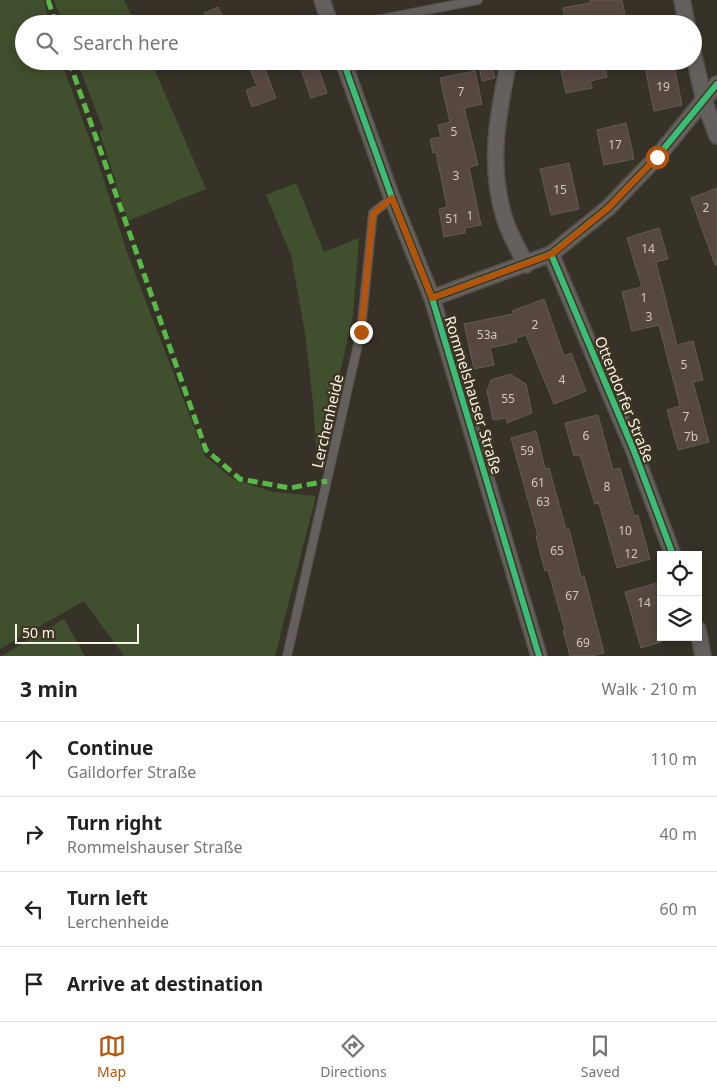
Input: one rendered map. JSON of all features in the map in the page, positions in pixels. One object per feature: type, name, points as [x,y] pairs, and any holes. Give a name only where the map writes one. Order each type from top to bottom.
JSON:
[{"type":"street","points":[[322,0],[327,15]]},
{"type":"street","points":[[682,0],[685,15]]},
{"type":"street","name":"Rommelshauser Straße","points":[[346,70],[392,198],[432,298],[540,656]]},
{"type":"street","points":[[507,70],[496,133],[494,173],[505,221],[526,265]]},
{"type":"street","points":[[697,70],[704,101],[717,136]]},
{"type":"street","points":[[432,298],[552,254],[608,208],[657,157],[717,84]]},
{"type":"street","name":"Ottendorfer Straße","points":[[552,254],[634,451],[672,551]]},
{"type":"street","points":[[700,641],[703,656]]},
{"type":"lane","points":[[402,15],[478,0]]},
{"type":"lane","name":"Lerchenheide","points":[[286,656],[361,332],[373,214],[392,198]]},
{"type":"green space","points":[[0,0],[44,0],[48,15],[15,15],[15,70],[64,70],[98,162],[127,252],[205,456],[233,479],[273,492],[316,496],[275,656],[124,656],[84,601],[0,649]]},
{"type":"green space","points":[[54,0],[124,0],[131,15],[60,15]]},
{"type":"green space","points":[[80,70],[155,70],[206,189],[128,221],[99,131],[103,129]]},
{"type":"green space","points":[[296,183],[324,252],[359,238],[353,315],[318,471],[305,333],[291,255],[266,195]]},
{"type":"green space","points":[[64,619],[85,656],[1,656]]},
{"type":"building","points":[[590,0],[622,0],[625,15],[564,15],[563,8],[590,3]]},
{"type":"building","points":[[218,7],[222,15],[205,15],[204,13]]},
{"type":"building","points":[[250,70],[265,70],[276,98],[252,107],[246,90],[257,86]]},
{"type":"building","points":[[301,70],[319,70],[327,93],[311,98]]},
{"type":"building","points":[[480,70],[493,70],[495,78],[482,81]]},
{"type":"building","points":[[606,70],[607,77],[590,81],[592,88],[566,93],[561,71]]},
{"type":"building","points":[[646,70],[675,70],[682,105],[654,111]]},
{"type":"building","points":[[475,71],[482,104],[464,108],[478,165],[469,167],[481,225],[465,228],[465,233],[444,237],[439,209],[447,207],[436,152],[433,153],[430,139],[441,137],[438,125],[450,122],[440,78]]},
{"type":"building","points":[[626,123],[634,159],[604,165],[597,130]]},
{"type":"building","points":[[569,163],[579,209],[551,215],[540,169]]},
{"type":"building","points":[[717,188],[717,265],[715,265],[691,198]]},
{"type":"building","points":[[659,228],[668,259],[656,262],[677,345],[693,341],[703,380],[693,382],[709,442],[678,450],[667,410],[680,406],[659,325],[632,331],[622,292],[642,287],[627,238]]},
{"type":"building","points":[[544,299],[564,356],[571,353],[586,391],[554,404],[526,335],[516,338],[517,342],[490,348],[494,365],[474,369],[464,324],[513,314],[512,311]]},
{"type":"building","points":[[510,374],[526,384],[532,413],[507,423],[506,418],[493,420],[487,391],[491,380]]},
{"type":"building","points":[[598,415],[613,470],[620,468],[634,516],[638,515],[650,559],[617,568],[599,503],[595,504],[580,455],[574,456],[565,423]]},
{"type":"building","points":[[536,431],[545,469],[549,468],[566,529],[569,529],[581,577],[584,576],[604,653],[592,656],[570,656],[563,630],[565,630],[548,570],[545,571],[536,536],[538,536],[511,438]]},
{"type":"building","points":[[657,583],[657,641],[661,642],[641,648],[625,592]]},
{"type":"marked path","points":[[48,0],[53,15]]},
{"type":"marked path","points":[[72,70],[206,450],[240,479],[290,488],[327,481]]},
{"type":"cycle path","points":[[346,70],[392,198],[432,298],[539,656]]},
{"type":"cycle path","points":[[432,298],[551,254],[608,208],[657,157],[717,84]]},
{"type":"cycle path","points":[[551,254],[634,451],[672,551]]},
{"type":"route","points":[[361,332],[373,214],[392,198],[432,298],[552,254],[608,208],[657,157]]}]
